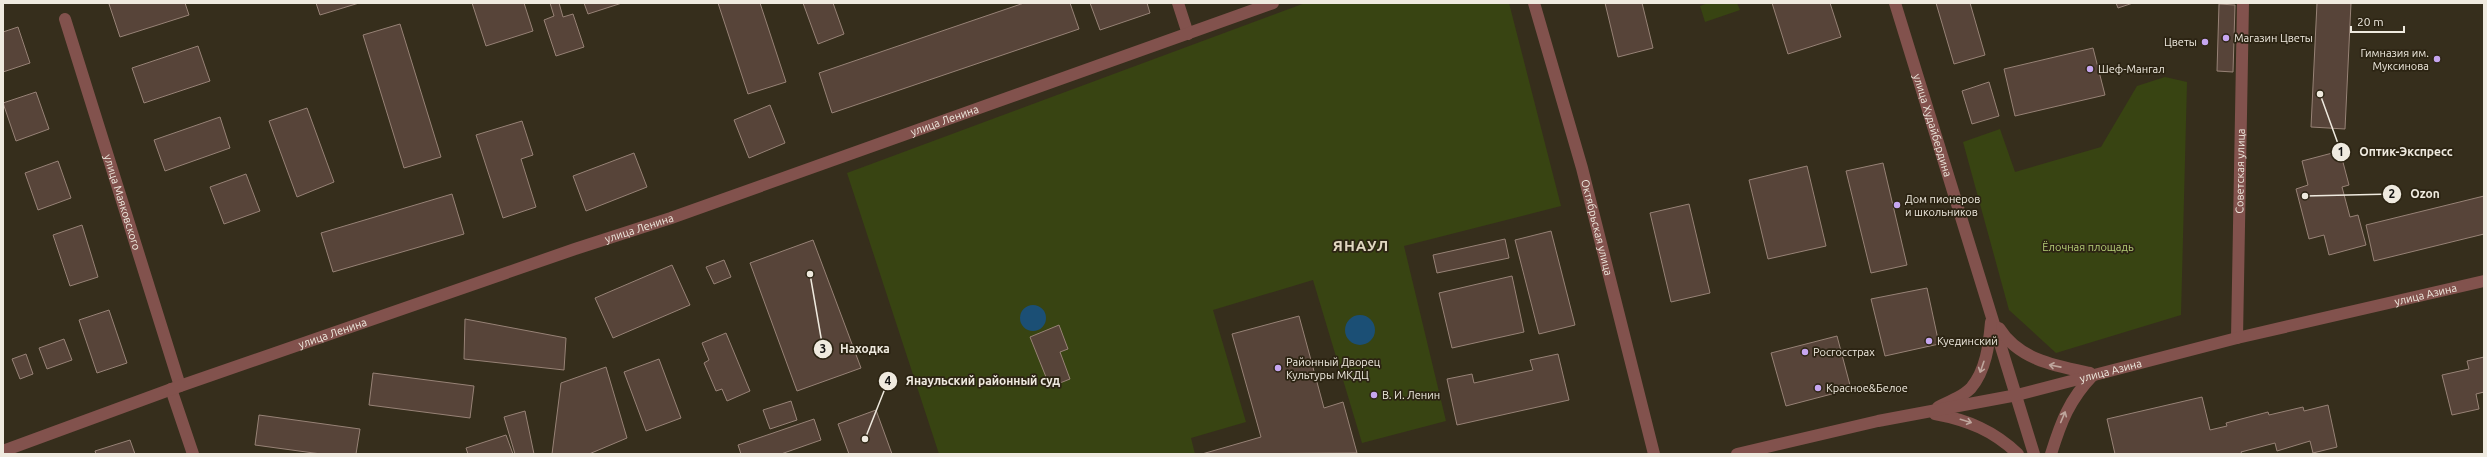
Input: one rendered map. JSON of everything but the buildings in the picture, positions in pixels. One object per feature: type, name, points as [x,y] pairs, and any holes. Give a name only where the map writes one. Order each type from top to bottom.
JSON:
[{"type":"street","points":[[1178,3],[1188,34]]},
{"type":"street","name":"улица Ленина","points":[[3,451],[176,387],[575,248],[671,218],[1273,3]]},
{"type":"street","name":"Октябрьская улица","points":[[1534,3],[1582,168],[1654,454]]},
{"type":"street","name":"улица Худайбердина","points":[[1895,3],[2034,454]]},
{"type":"street","name":"Советская улица","points":[[2237,338],[2243,3]]},
{"type":"street","name":"улица Маяковского","points":[[65,19],[176,387],[193,454]]},
{"type":"street","name":"улица Азина","points":[[1737,454],[1878,421],[1928,413],[2017,395],[2093,374],[2237,338],[2484,282]]},
{"type":"street","points":[[1991,315],[2007,341],[2024,352],[2046,364],[2093,374]]},
{"type":"street","points":[[1928,413],[1970,389],[1980,374],[1989,347],[1991,315]]},
{"type":"street","points":[[2051,454],[2063,415],[2078,390],[2093,374]]},
{"type":"street","points":[[1928,413],[1975,424],[2007,444],[2018,454]]},
{"type":"green space","points":[[1305,3],[1509,3],[1561,206],[1404,246],[1446,421],[1362,443],[1313,280],[1213,310],[1246,422],[1191,438],[1195,454],[939,454],[847,173]]},
{"type":"green space","points":[[1708,3],[1737,3],[1740,10],[1705,22],[1700,6]]},
{"type":"green space","name":"Ёлочная площадь","points":[[2165,77],[2187,82],[2181,315],[2056,353],[2009,310],[1963,142],[2000,129],[2015,172],[2101,147],[2137,86]]},
{"type":"water","points":[[1033,305],[1042,309],[1046,318],[1042,327],[1033,331],[1024,327],[1020,318],[1024,309]]},
{"type":"water","points":[[1360,315],[1371,319],[1375,330],[1371,341],[1360,345],[1349,341],[1345,330],[1349,319]]},
{"type":"place","name":"Магазин Цветы","points":[[2226,38]]},
{"type":"place","name":"Цветы","points":[[2205,42]]},
{"type":"place","name":"Гимназия им. Муксинова","points":[[2437,59]]},
{"type":"place","name":"Шеф-Мангал","points":[[2090,69]]},
{"type":"place","name":"Оптик-Экспресс","points":[[2320,94]]},
{"type":"place","name":"Ozon","points":[[2305,196]]},
{"type":"place","name":"Дом пионеров и школьников","points":[[1897,205]]},
{"type":"place","name":"Находка","points":[[810,274]]},
{"type":"place","name":"Куединский","points":[[1929,341]]},
{"type":"place","name":"Росгосстрах","points":[[1805,352]]},
{"type":"place","name":"Районный Дворец Культуры МКДЦ","points":[[1278,368]]},
{"type":"place","name":"Красное&Белое","points":[[1818,388]]},
{"type":"place","name":"В. И. Ленин","points":[[1374,395]]},
{"type":"place","name":"Янаульский районный суд","points":[[865,439]]},
{"type":"district","name":"ЯНАУЛ","points":[[1361,246]]}]
